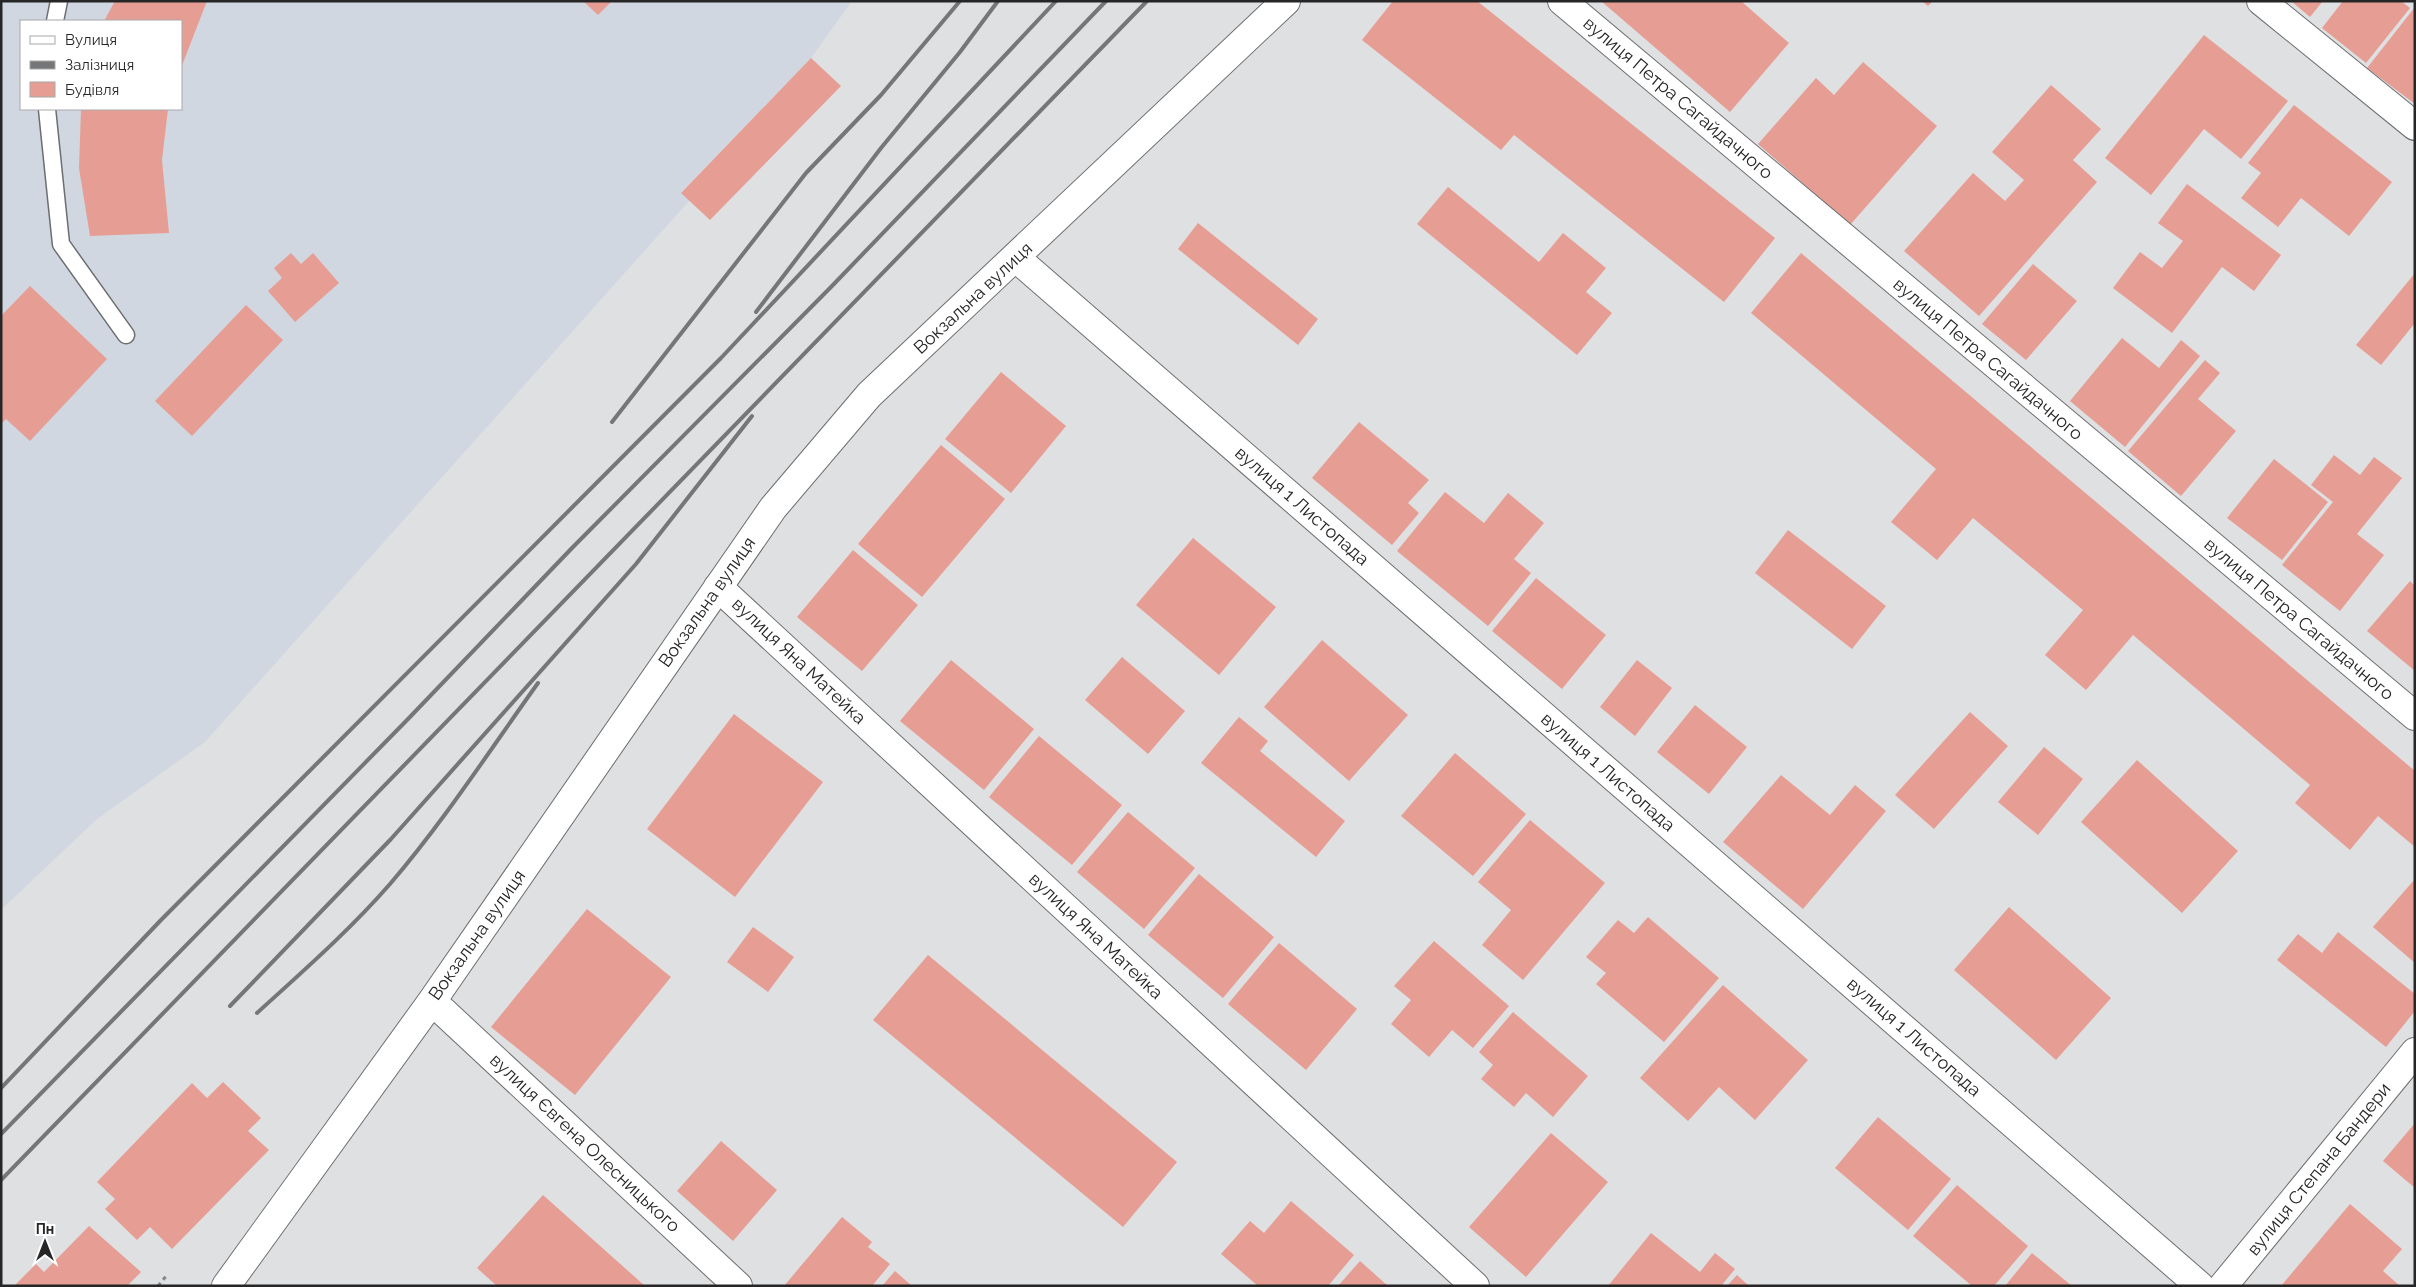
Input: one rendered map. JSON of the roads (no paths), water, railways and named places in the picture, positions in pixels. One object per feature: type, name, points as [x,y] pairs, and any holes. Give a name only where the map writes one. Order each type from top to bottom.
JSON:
[{"type":"street","name":"Вокзальна вулиця","points":[[226,1286],[432,1001],[773,508],[869,395],[1286,1]]},
{"type":"street","name":"вулиця Петра Сагайдачного","points":[[1562,1],[2415,716]]},
{"type":"street","points":[[2262,1],[2415,126]]},
{"type":"street","name":"вулиця 1 Листопада","points":[[1016,258],[2200,1286]]},
{"type":"street","name":"вулиця Яна Матейка","points":[[718,587],[1474,1286]]},
{"type":"street","name":"вулиця Євгена Олесницького","points":[[432,1001],[738,1286]]},
{"type":"street","name":"вулиця Степана Бандери","points":[[2223,1286],[2415,1052]]},
{"type":"lane","points":[[55,20],[59,1]]},
{"type":"lane","points":[[47,110],[61,244],[126,335]]},
{"type":"railway","points":[[612,422],[806,173],[881,95],[960,1]]},
{"type":"railway","points":[[756,312],[881,148],[960,52],[998,1]]},
{"type":"railway","points":[[1,1088],[161,920],[721,358],[1056,1]]},
{"type":"railway","points":[[1,1134],[409,718],[572,548],[832,286],[1106,1]]},
{"type":"railway","points":[[1,1180],[1147,1]]},
{"type":"railway","points":[[230,1006],[391,839],[636,564],[752,416]]},
{"type":"railway","points":[[257,1013],[342,934],[390,884],[448,810],[538,683]]}]
